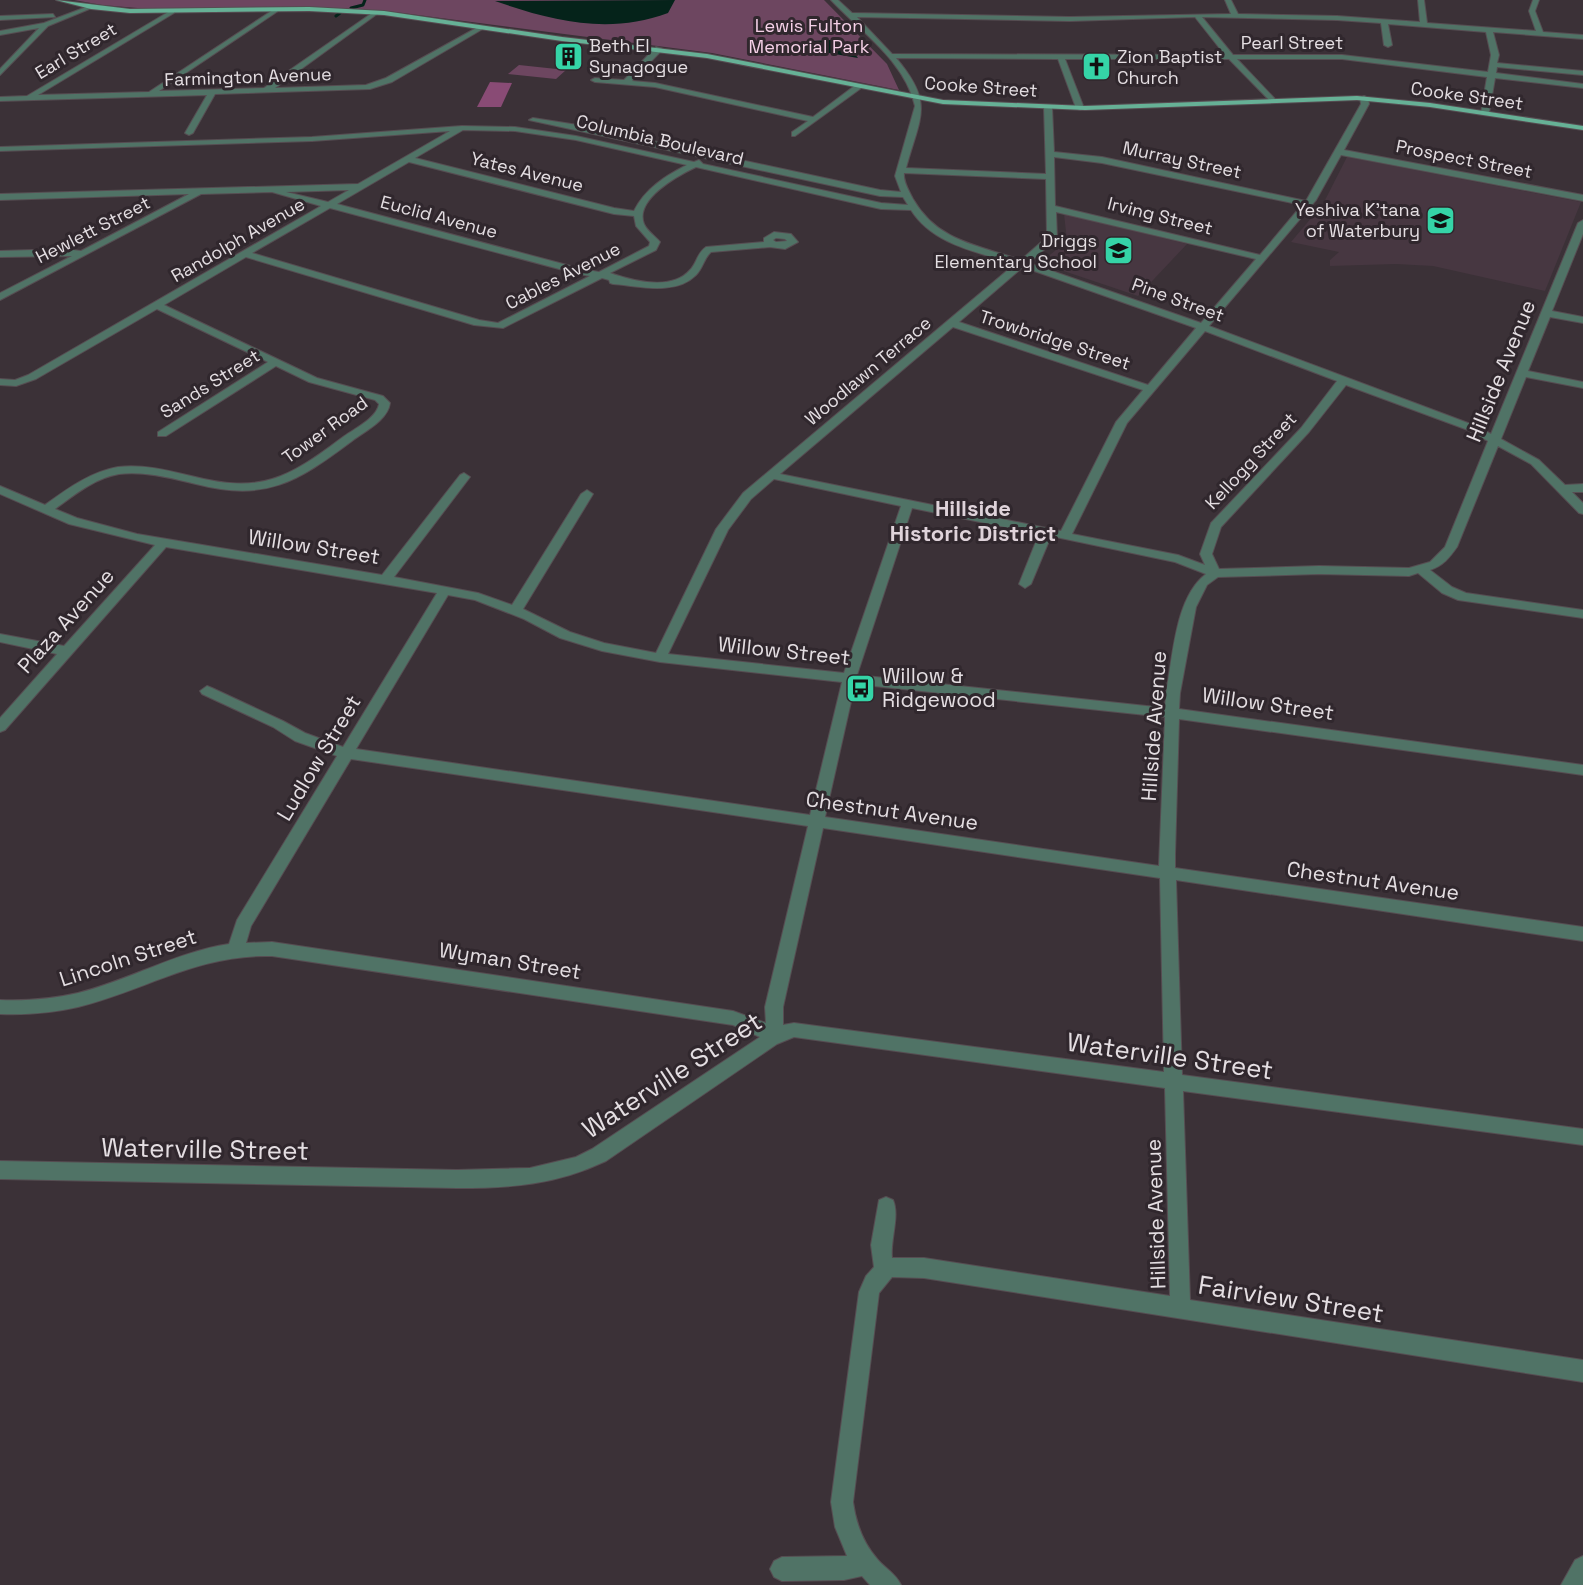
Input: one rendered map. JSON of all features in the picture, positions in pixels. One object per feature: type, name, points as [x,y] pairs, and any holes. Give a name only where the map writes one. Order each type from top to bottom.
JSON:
[{"type":"main road","name":"Cooke Street","points":[[58,0],[91,7],[172,12],[276,10],[375,13],[707,56],[949,103],[1080,108],[1364,98],[1583,128]]},
{"type":"street","points":[[834,0],[891,56],[918,98],[919,106],[900,170],[1050,177]]},
{"type":"street","points":[[1228,0],[1236,16]]},
{"type":"street","points":[[1421,0],[1424,25]]},
{"type":"street","points":[[1536,0],[1532,11],[1539,34]]},
{"type":"street","points":[[0,33],[46,25],[91,7]]},
{"type":"street","points":[[149,95],[276,10]]},
{"type":"street","name":"Earl Street","points":[[27,98],[172,12]]},
{"type":"street","points":[[264,91],[375,13]]},
{"type":"street","points":[[0,18],[68,15]]},
{"type":"street","points":[[849,15],[1070,20],[1236,16],[1384,22],[1583,37]]},
{"type":"street","points":[[1198,16],[1231,57],[1272,101]]},
{"type":"street","points":[[1384,22],[1388,45]]},
{"type":"street","points":[[0,74],[46,25]]},
{"type":"street","name":"Farmington Avenue","points":[[0,99],[356,88],[376,85],[482,27]]},
{"type":"street","points":[[1485,113],[1495,55],[1489,30]]},
{"type":"street","points":[[626,82],[659,50]]},
{"type":"street","name":"Pearl Street","points":[[891,56],[1342,57],[1583,86]]},
{"type":"street","points":[[1061,57],[1080,108]]},
{"type":"street","points":[[1494,65],[1583,73]]},
{"type":"street","points":[[595,80],[655,86],[814,120]]},
{"type":"street","points":[[795,134],[860,86]]},
{"type":"street","points":[[189,133],[212,93]]},
{"type":"street","points":[[1065,536],[1119,427],[1308,204],[1365,104],[1364,98]]},
{"type":"street","name":"Woodlawn Terrace","points":[[660,658],[727,521],[747,496],[1052,238],[1048,107]]},
{"type":"street","name":"Columbia Boulevard","points":[[450,119],[500,128],[552,133],[881,206],[914,208]]},
{"type":"street","name":"Columbia Boulevard","points":[[523,120],[579,127],[880,193],[906,195]]},
{"type":"street","name":"Columbia Boulevard","points":[[0,149],[331,138],[397,128],[417,122]]},
{"type":"street","name":"Columbia Boulevard","points":[[317,129],[397,128],[464,123]]},
{"type":"street","name":"Randolph Avenue","points":[[0,382],[20,382],[361,187],[464,123]]},
{"type":"street","points":[[244,141],[250,131]]},
{"type":"street","points":[[178,133],[199,132]]},
{"type":"street","points":[[81,146],[88,136]]},
{"type":"street","name":"Prospect Street","points":[[1339,152],[1583,198]]},
{"type":"street","name":"Murray Street","points":[[1049,154],[1098,159],[1308,204]]},
{"type":"street","points":[[638,214],[641,202],[648,195],[684,170],[716,157]]},
{"type":"street","name":"Yates Avenue","points":[[408,159],[614,211],[638,214]]},
{"type":"street","name":"Pine Street","points":[[900,170],[899,180],[906,195],[922,222],[935,233],[1203,327],[1462,424],[1535,462],[1583,510]]},
{"type":"street","name":"Euclid Avenue","points":[[0,197],[361,187]]},
{"type":"street","name":"Euclid Avenue","points":[[270,188],[284,195],[611,281],[651,285],[674,282],[693,273],[702,254],[709,249],[770,244]]},
{"type":"street","name":"Hewlett Street","points":[[0,297],[190,198],[199,190]]},
{"type":"street","name":"Irving Street","points":[[1051,208],[1262,258]]},
{"type":"street","name":"Cables Avenue","points":[[245,254],[490,326],[509,322],[654,247],[655,242],[639,225],[638,214]]},
{"type":"street","name":"Hillside Avenue","points":[[1422,570],[1439,561],[1449,550],[1547,313],[1576,260],[1583,223]]},
{"type":"street","points":[[0,254],[65,252],[83,254]]},
{"type":"street","name":"Tower Road","points":[[45,510],[99,476],[127,470],[157,471],[232,488],[253,488],[281,482],[309,467],[384,409],[385,403],[379,398],[331,386],[275,362],[157,305]]},
{"type":"street","points":[[1547,313],[1583,320]]},
{"type":"street","name":"Trowbridge Street","points":[[951,323],[1150,389]]},
{"type":"street","name":"Sands Street","points":[[162,434],[275,362]]},
{"type":"street","points":[[1522,373],[1583,385]]},
{"type":"street","name":"Kellogg Street","points":[[1215,573],[1206,554],[1215,526],[1305,430],[1344,380]]},
{"type":"street","points":[[770,475],[907,505],[1179,559],[1215,573],[1318,570],[1404,573],[1422,570],[1447,590],[1463,597],[1583,614]]},
{"type":"street","points":[[386,579],[464,477]]},
{"type":"street","points":[[1563,489],[1583,488]]},
{"type":"street","name":"Willow Street","points":[[0,490],[45,510],[106,531],[163,543],[386,579],[478,597],[515,610],[593,644],[660,658],[1172,712],[1583,770]]},
{"type":"street","points":[[515,610],[587,494]]},
{"type":"street","points":[[775,1036],[774,1007],[849,679],[878,586],[907,505]]},
{"type":"street","points":[[1025,584],[1046,533]]},
{"type":"street","name":"Plaza Avenue","points":[[0,727],[163,543]]},
{"type":"street","name":"Hillside Avenue","points":[[1180,1310],[1168,873],[1172,712],[1186,613],[1198,587],[1208,576],[1215,573]]},
{"type":"street","name":"Ludlow Street","points":[[235,951],[243,925],[446,590]]},
{"type":"street","points":[[0,638],[68,651]]},
{"type":"street","name":"Chestnut Avenue","points":[[207,691],[278,724],[300,737],[326,748],[346,753],[1583,934]]},
{"type":"street","name":"Wyman Street","points":[[235,951],[284,950],[733,1018],[752,1024],[775,1036]]},
{"type":"street","name":"Lincoln Street","points":[[0,1007],[18,1009],[74,1003],[206,955],[235,951]]},
{"type":"street","name":"Waterville Street","points":[[0,1170],[469,1179],[514,1179],[541,1176],[570,1169],[599,1155],[775,1036],[788,1031],[804,1031],[1583,1137]]},
{"type":"street","points":[[886,1206],[881,1245],[884,1270],[873,1282],[869,1292],[842,1502],[845,1525],[854,1545],[866,1564],[889,1585]]},
{"type":"street","name":"Fairview Street","points":[[884,1270],[898,1266],[924,1269],[1583,1371]]},
{"type":"street","points":[[782,1569],[844,1568],[866,1564]]},
{"type":"street","points":[[1574,1585],[1583,1568]]},
{"type":"shaded area","points":[[675,0],[668,13],[646,20],[602,24],[559,19],[495,1]]},
{"type":"shaded area","points":[[830,40],[846,43],[858,58],[794,47],[812,41]]},
{"type":"shaded area","name":"Yeshiva K’tana of Waterbury","points":[[1347,157],[1581,202],[1545,291],[1433,266],[1396,264],[1330,266],[1330,260],[1339,252],[1291,242],[1323,204]]},
{"type":"shaded area","name":"Driggs Elementary School","points":[[1064,214],[1187,244],[1138,296],[1040,263],[1067,241]]},
{"type":"green space","name":"Lewis Fulton Memorial Park","points":[[74,0],[824,0],[887,64],[899,90],[712,53],[387,11],[313,7],[149,9]]},
{"type":"green space","points":[[519,65],[566,70],[556,79],[508,74]]},
{"type":"building","points":[[490,82],[512,83],[501,107],[477,107]]},
{"type":"waterway","points":[[351,8],[363,5],[365,0]]},
{"type":"waterway","points":[[336,16],[340,13]]},
{"type":"place","name":"Beth El Synagogue","points":[[568,56]]},
{"type":"place","name":"Zion Baptist Church","points":[[1096,67]]},
{"type":"place","name":"Yeshiva K’tana of Waterbury","points":[[1441,220]]},
{"type":"place","name":"Driggs Elementary School","points":[[1118,251]]},
{"type":"place","name":"Willow & Ridgewood","points":[[861,688]]},
{"type":"district","name":"Hillside Historic District","points":[[973,520]]}]
